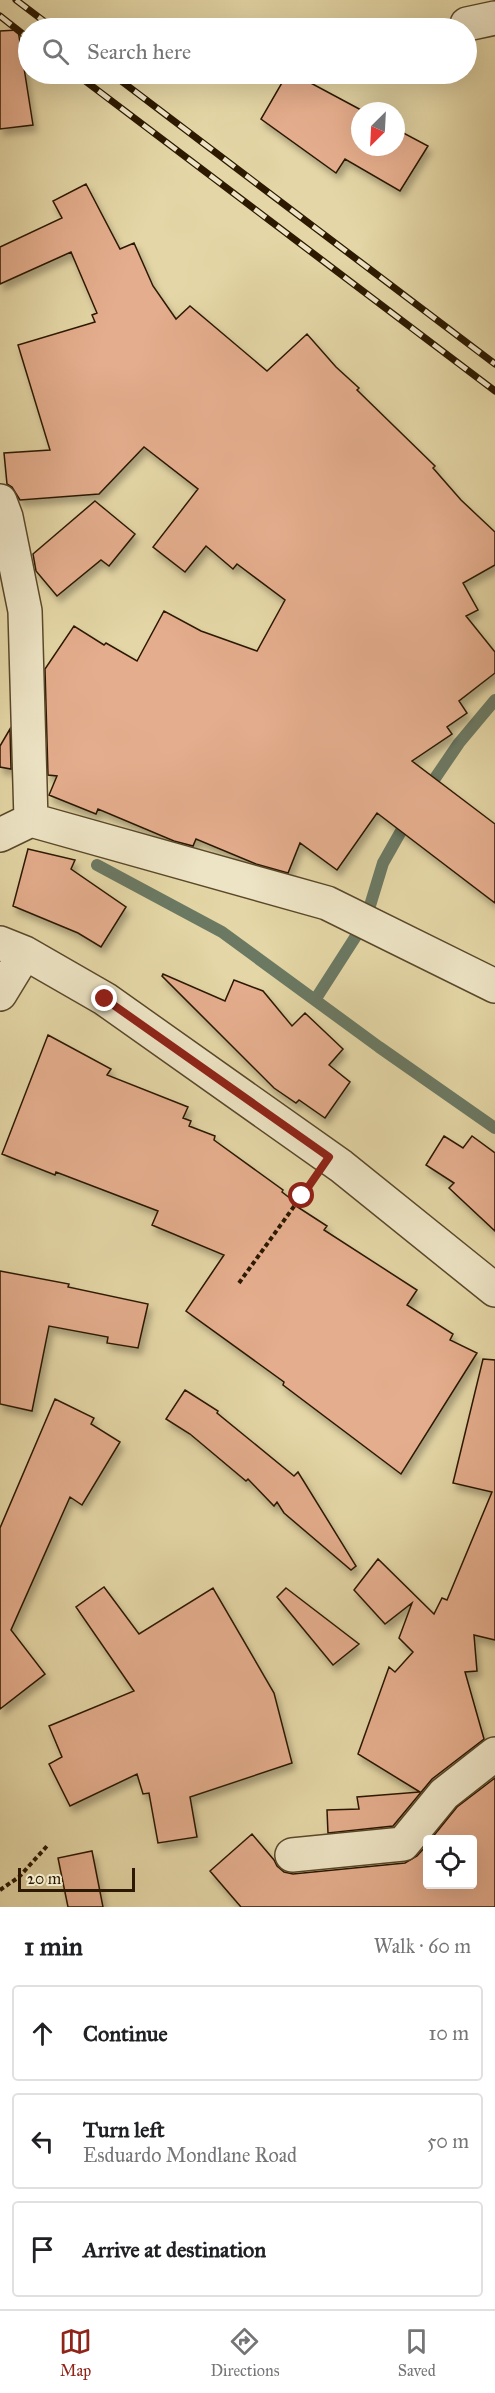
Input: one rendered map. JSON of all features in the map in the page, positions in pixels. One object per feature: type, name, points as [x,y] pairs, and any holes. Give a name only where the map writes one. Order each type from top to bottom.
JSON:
[{"type":"street","points":[[0,501],[6,517],[25,611],[31,820]]},
{"type":"street","points":[[0,835],[31,820],[327,903],[495,986]]},
{"type":"street","points":[[0,994],[13,948],[105,999],[329,1157],[495,1290]]},
{"type":"street","points":[[292,1855],[402,1844],[444,1794],[495,1754]]},
{"type":"path","points":[[239,1283],[329,1157]]},
{"type":"path","points":[[0,1890],[19,1877],[47,1846]]},
{"type":"building","points":[[18,30],[18,84],[27,84],[33,125],[0,129],[0,31]]},
{"type":"building","points":[[281,84],[313,84],[351,105],[351,156],[405,156],[405,134],[428,146],[400,191],[345,159],[336,173],[261,119]]},
{"type":"building","points":[[86,184],[120,249],[134,243],[153,286],[176,319],[190,306],[267,371],[307,334],[336,367],[359,388],[357,390],[435,466],[433,468],[461,500],[495,532],[495,565],[463,583],[478,610],[466,616],[495,652],[495,673],[459,701],[467,713],[447,727],[452,734],[412,761],[495,824],[495,903],[377,813],[337,870],[300,843],[288,873],[256,864],[196,839],[193,846],[174,841],[98,809],[96,814],[49,795],[57,776],[48,775],[45,669],[74,626],[104,645],[106,643],[137,661],[164,611],[201,631],[257,651],[285,600],[237,564],[233,569],[206,546],[185,572],[153,547],[198,489],[144,447],[99,494],[20,500],[12,487],[7,484],[4,453],[50,450],[18,345],[95,322],[92,315],[97,313],[71,252],[0,284],[0,247],[62,218],[53,201]]},
{"type":"building","points":[[95,501],[135,534],[109,566],[101,560],[57,596],[36,571],[33,554]]},
{"type":"building","points":[[10,729],[11,769],[0,767],[0,746]]},
{"type":"building","points":[[28,849],[75,860],[71,869],[126,907],[101,947],[78,933],[13,906]]},
{"type":"building","points":[[163,974],[225,1001],[234,980],[263,991],[292,1026],[305,1013],[343,1049],[329,1065],[350,1082],[325,1118],[299,1100],[296,1103],[274,1088],[162,976]]},
{"type":"building","points":[[48,1035],[111,1069],[107,1075],[188,1107],[183,1118],[191,1121],[189,1126],[215,1136],[214,1140],[283,1190],[282,1192],[295,1202],[293,1204],[327,1226],[324,1230],[417,1290],[407,1305],[453,1334],[450,1340],[477,1353],[401,1474],[283,1385],[284,1382],[186,1311],[224,1255],[152,1225],[158,1211],[2,1154]]},
{"type":"building","points":[[444,1136],[463,1148],[472,1136],[495,1153],[495,1231],[449,1188],[454,1183],[426,1165]]},
{"type":"building","points":[[0,1271],[69,1284],[68,1287],[148,1304],[138,1348],[107,1343],[108,1337],[49,1326],[32,1411],[0,1404]]},
{"type":"building","points":[[483,1359],[495,1360],[495,1640],[474,1635],[477,1671],[465,1672],[484,1739],[432,1779],[393,1826],[328,1833],[327,1810],[359,1809],[357,1797],[420,1792],[358,1754],[389,1667],[395,1672],[413,1652],[399,1638],[412,1603],[385,1624],[354,1590],[378,1559],[434,1614],[442,1598],[447,1600],[492,1492],[453,1483]]},
{"type":"building","points":[[185,1390],[218,1411],[217,1413],[294,1476],[298,1472],[356,1566],[351,1570],[284,1513],[277,1502],[274,1506],[248,1479],[246,1481],[190,1434],[166,1419]]},
{"type":"building","points":[[55,1399],[94,1418],[91,1424],[120,1442],[82,1505],[70,1497],[11,1630],[45,1674],[0,1709],[0,1528]]},
{"type":"building","points":[[104,1587],[139,1634],[213,1588],[274,1693],[292,1763],[190,1797],[197,1837],[158,1843],[149,1793],[143,1794],[137,1774],[70,1806],[49,1764],[62,1757],[49,1726],[134,1691],[76,1607]]},
{"type":"building","points":[[286,1588],[359,1644],[333,1665],[277,1597]]},
{"type":"building","points":[[495,1778],[495,1907],[241,1907],[210,1871],[252,1834],[284,1872],[293,1874],[405,1863],[423,1849],[423,1889],[477,1889],[477,1835],[434,1835],[457,1807]]},
{"type":"building","points":[[92,1851],[103,1907],[68,1907],[58,1858]]},
{"type":"waterway","points":[[427,790],[459,743],[495,700]]},
{"type":"waterway","points":[[315,1000],[365,922],[383,863],[409,817]]},
{"type":"waterway","points":[[97,865],[222,932],[379,1047],[495,1128]]},
{"type":"railway","points":[[16,0],[40,18]]},
{"type":"railway","points":[[0,16],[18,30]]},
{"type":"railway","points":[[89,84],[495,391]]},
{"type":"railway","points":[[125,84],[495,364]]},
{"type":"route","points":[[105,999],[329,1157],[302,1196]]}]
